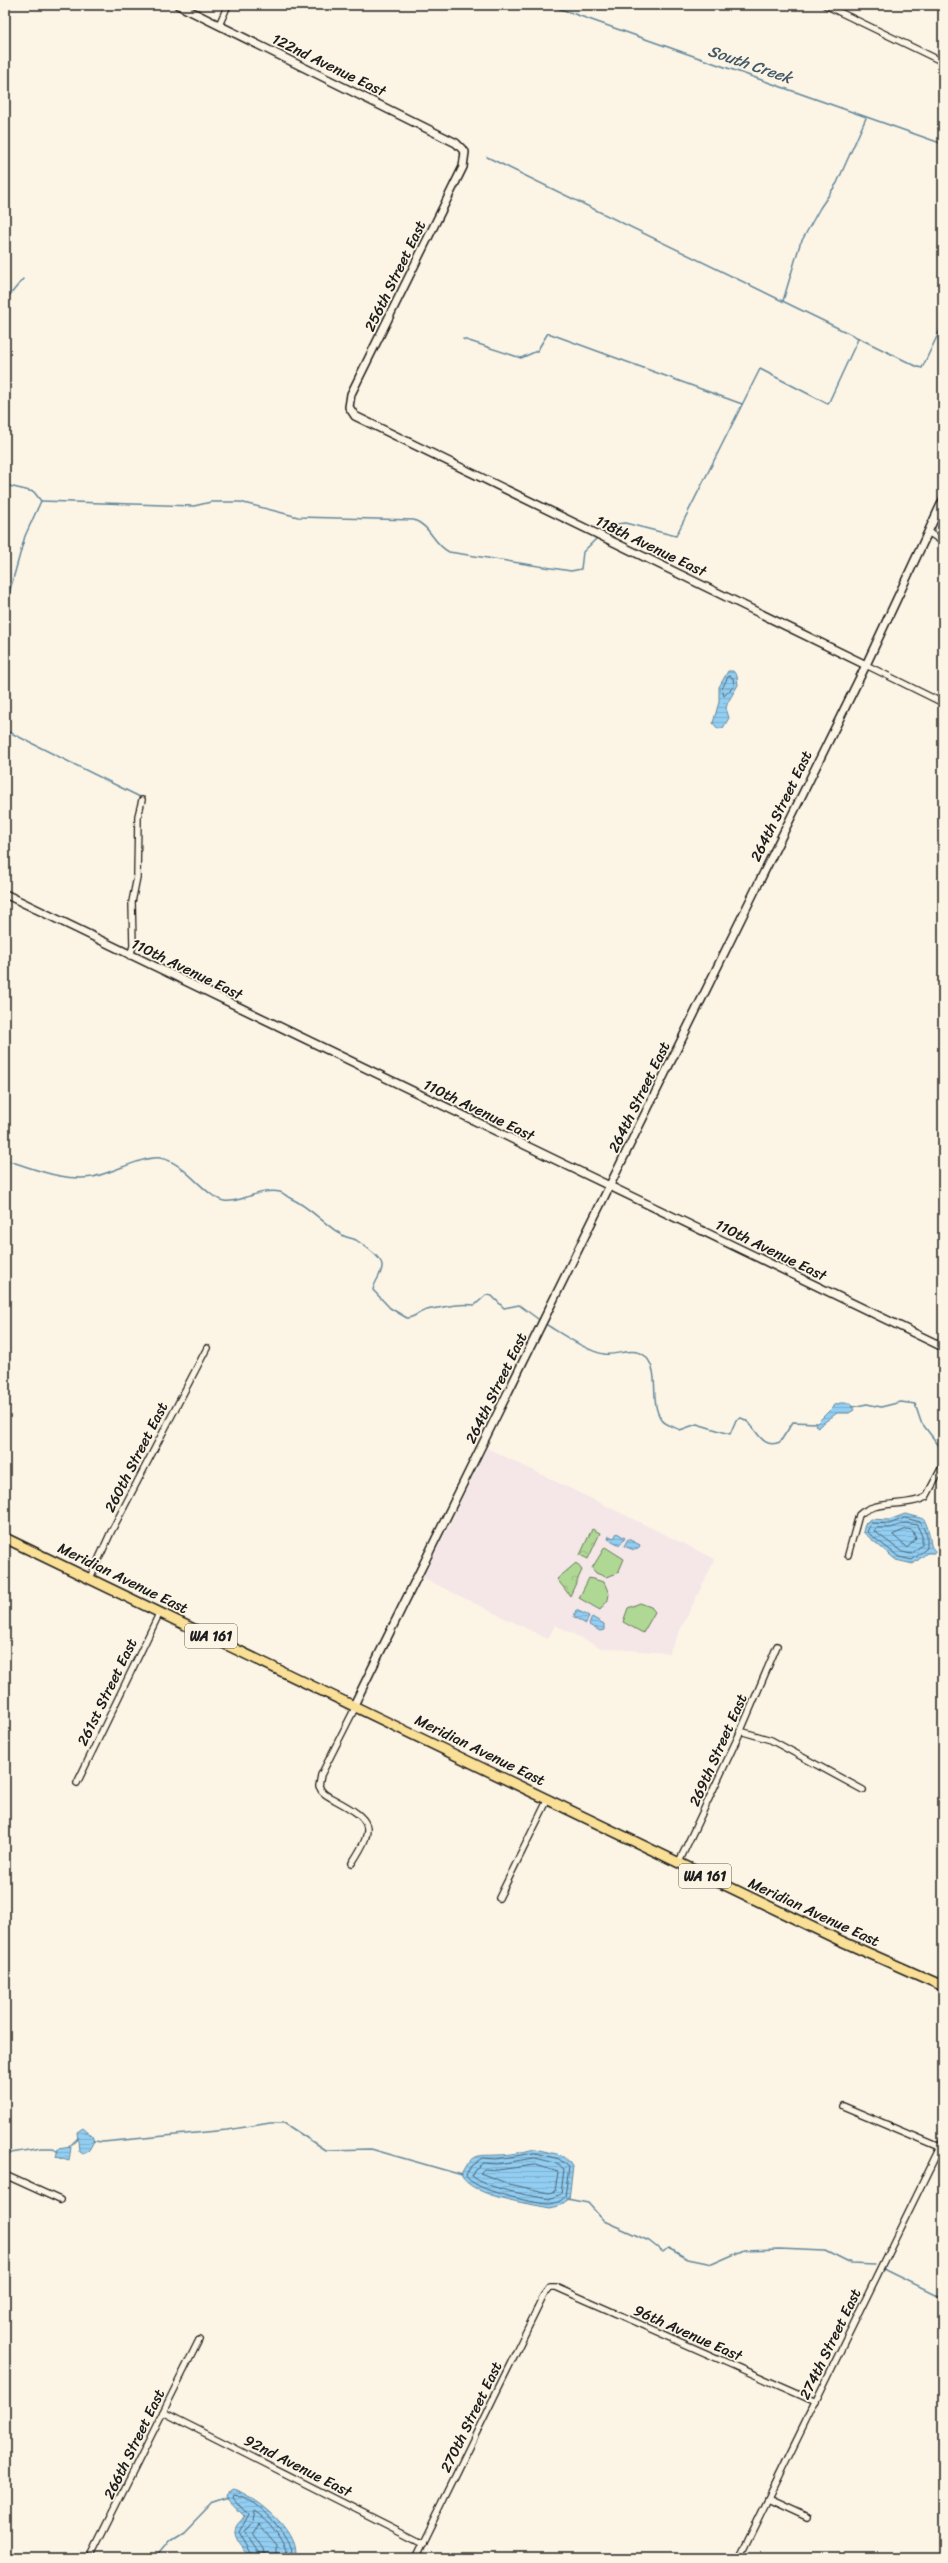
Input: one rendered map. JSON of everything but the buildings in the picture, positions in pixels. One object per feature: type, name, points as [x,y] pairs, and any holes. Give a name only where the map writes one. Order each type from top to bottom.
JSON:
[{"type":"main road","name":"Meridian Avenue East","points":[[5,1538],[355,1705],[839,1940],[943,1986]]},
{"type":"street","name":"122nd Avenue East","points":[[178,5],[456,143],[465,152]]},
{"type":"street","points":[[219,25],[228,5]]},
{"type":"street","points":[[825,5],[943,62]]},
{"type":"street","name":"256th Street East","points":[[350,410],[348,403],[351,394],[463,167],[465,152]]},
{"type":"street","name":"118th Avenue East","points":[[350,410],[360,419],[943,703]]},
{"type":"street","name":"264th Street East","points":[[355,1705],[866,665],[943,500]]},
{"type":"street","points":[[928,532],[943,542]]},
{"type":"street","points":[[130,956],[133,946],[132,902],[137,877],[137,829],[142,800]]},
{"type":"street","name":"110th Avenue East","points":[[5,894],[130,956],[943,1347]]},
{"type":"street","name":"260th Street East","points":[[90,1578],[111,1532],[207,1348]]},
{"type":"street","points":[[848,1555],[856,1522],[862,1513],[926,1497],[943,1465]]},
{"type":"street","name":"261st Street East","points":[[77,1783],[160,1612]]},
{"type":"street","name":"269th Street East","points":[[679,1862],[740,1731],[777,1646]]},
{"type":"street","points":[[352,1863],[368,1832],[367,1823],[360,1814],[325,1795],[319,1786],[322,1775],[355,1705]]},
{"type":"street","points":[[740,1731],[771,1740],[863,1790]]},
{"type":"street","points":[[499,1898],[548,1799]]},
{"type":"street","points":[[843,2106],[940,2147]]},
{"type":"street","name":"274th Street East","points":[[739,2558],[943,2141]]},
{"type":"street","points":[[5,2175],[60,2200]]},
{"type":"street","name":"96th Avenue East","points":[[550,2287],[556,2287],[816,2402]]},
{"type":"street","name":"270th Street East","points":[[415,2558],[544,2294],[550,2287]]},
{"type":"street","name":"266th Street East","points":[[90,2558],[199,2340]]},
{"type":"street","name":"92nd Avenue East","points":[[163,2412],[423,2543]]},
{"type":"street","points":[[768,2499],[807,2516]]},
{"type":"shaded area","points":[[487,1448],[715,1559],[669,1653],[601,1648],[555,1625],[548,1639],[423,1578]]},
{"type":"green space","points":[[592,1529],[600,1533],[588,1559],[580,1555]]},
{"type":"green space","points":[[605,1547],[624,1559],[618,1573],[606,1577],[596,1573],[592,1568]]},
{"type":"green space","points":[[576,1563],[582,1570],[570,1596],[557,1579]]},
{"type":"green space","points":[[589,1578],[604,1582],[609,1594],[608,1600],[600,1610],[579,1598]]},
{"type":"green space","points":[[640,1603],[651,1607],[655,1612],[643,1633],[623,1622],[628,1608]]},
{"type":"water","points":[[728,671],[733,671],[737,676],[738,685],[726,708],[729,718],[723,728],[718,729],[713,723],[719,702],[719,687]]},
{"type":"water","points":[[840,1403],[850,1403],[854,1410],[849,1413],[837,1413],[818,1427],[815,1425],[835,1405]]},
{"type":"water","points":[[905,1514],[924,1519],[929,1532],[931,1545],[935,1552],[927,1553],[913,1564],[896,1560],[863,1532],[865,1524],[870,1519],[889,1520]]},
{"type":"water","points":[[617,1533],[625,1538],[620,1545],[608,1539],[609,1536],[614,1538]]},
{"type":"water","points":[[628,1539],[640,1545],[638,1549],[634,1550],[624,1546]]},
{"type":"water","points":[[576,1610],[589,1616],[586,1624],[574,1617]]},
{"type":"water","points":[[592,1617],[604,1624],[604,1630],[600,1631],[589,1625]]},
{"type":"water","points":[[83,2128],[92,2136],[94,2141],[89,2150],[83,2154],[79,2151],[77,2132]]},
{"type":"water","points":[[71,2147],[69,2161],[56,2157],[58,2149]]},
{"type":"water","points":[[535,2149],[561,2155],[573,2166],[569,2199],[559,2206],[550,2208],[488,2194],[467,2183],[461,2175],[469,2162],[475,2157],[516,2153]]},
{"type":"water","points":[[233,2489],[263,2506],[282,2524],[294,2544],[295,2554],[290,2558],[252,2558],[249,2555],[235,2535],[236,2527],[244,2516],[226,2497],[227,2492]]},
{"type":"waterway","name":"South Creek","points":[[549,5],[943,144]]},
{"type":"waterway","points":[[783,301],[800,244],[820,208],[837,183],[866,118]]},
{"type":"waterway","points":[[487,157],[918,367],[922,368],[943,324]]},
{"type":"waterway","points":[[5,301],[23,279]]},
{"type":"waterway","points":[[463,339],[521,358],[537,351],[548,333],[742,404]]},
{"type":"waterway","points":[[602,533],[616,524],[625,523],[676,536],[760,369],[828,404],[858,339]]},
{"type":"waterway","points":[[5,485],[34,492],[41,501]]},
{"type":"waterway","points":[[41,501],[194,506],[211,502],[240,502],[298,517],[414,520],[424,526],[439,544],[449,552],[571,571],[581,569],[583,552],[597,538]]},
{"type":"waterway","points":[[5,608],[25,536],[41,501]]},
{"type":"waterway","points":[[5,730],[140,797]]},
{"type":"waterway","points":[[5,1160],[59,1176],[82,1178],[101,1175],[136,1162],[160,1158],[177,1165],[209,1193],[224,1201],[236,1200],[264,1192],[280,1192],[298,1202],[337,1232],[356,1240],[375,1255],[381,1262],[382,1268],[373,1290],[390,1308],[407,1318],[424,1311],[439,1308],[457,1305],[475,1305],[486,1295],[492,1296],[504,1308],[519,1305],[538,1319]]},
{"type":"waterway","points":[[547,1325],[575,1342],[597,1352],[604,1354],[636,1352],[645,1356],[653,1371],[658,1413],[665,1423],[680,1430],[697,1424],[730,1434],[736,1420],[741,1418],[746,1421],[762,1439],[767,1443],[773,1444],[780,1442],[793,1422],[816,1423]]},
{"type":"waterway","points":[[852,1407],[867,1404],[881,1407],[901,1402],[915,1404],[921,1422],[943,1451]]},
{"type":"waterway","points":[[93,2141],[103,2142],[227,2130],[270,2123],[284,2123],[325,2150],[371,2149],[462,2175]]},
{"type":"waterway","points":[[69,2147],[78,2138]]},
{"type":"waterway","points":[[5,2154],[41,2148],[52,2148],[58,2152]]},
{"type":"waterway","points":[[567,2199],[588,2203],[604,2221],[649,2241],[663,2252],[668,2248],[688,2259],[712,2264],[744,2250],[779,2249],[825,2251],[851,2264],[875,2265]]},
{"type":"waterway","points":[[884,2269],[943,2298]]},
{"type":"waterway","points":[[156,2558],[171,2540],[184,2532],[213,2502],[228,2497]]}]
